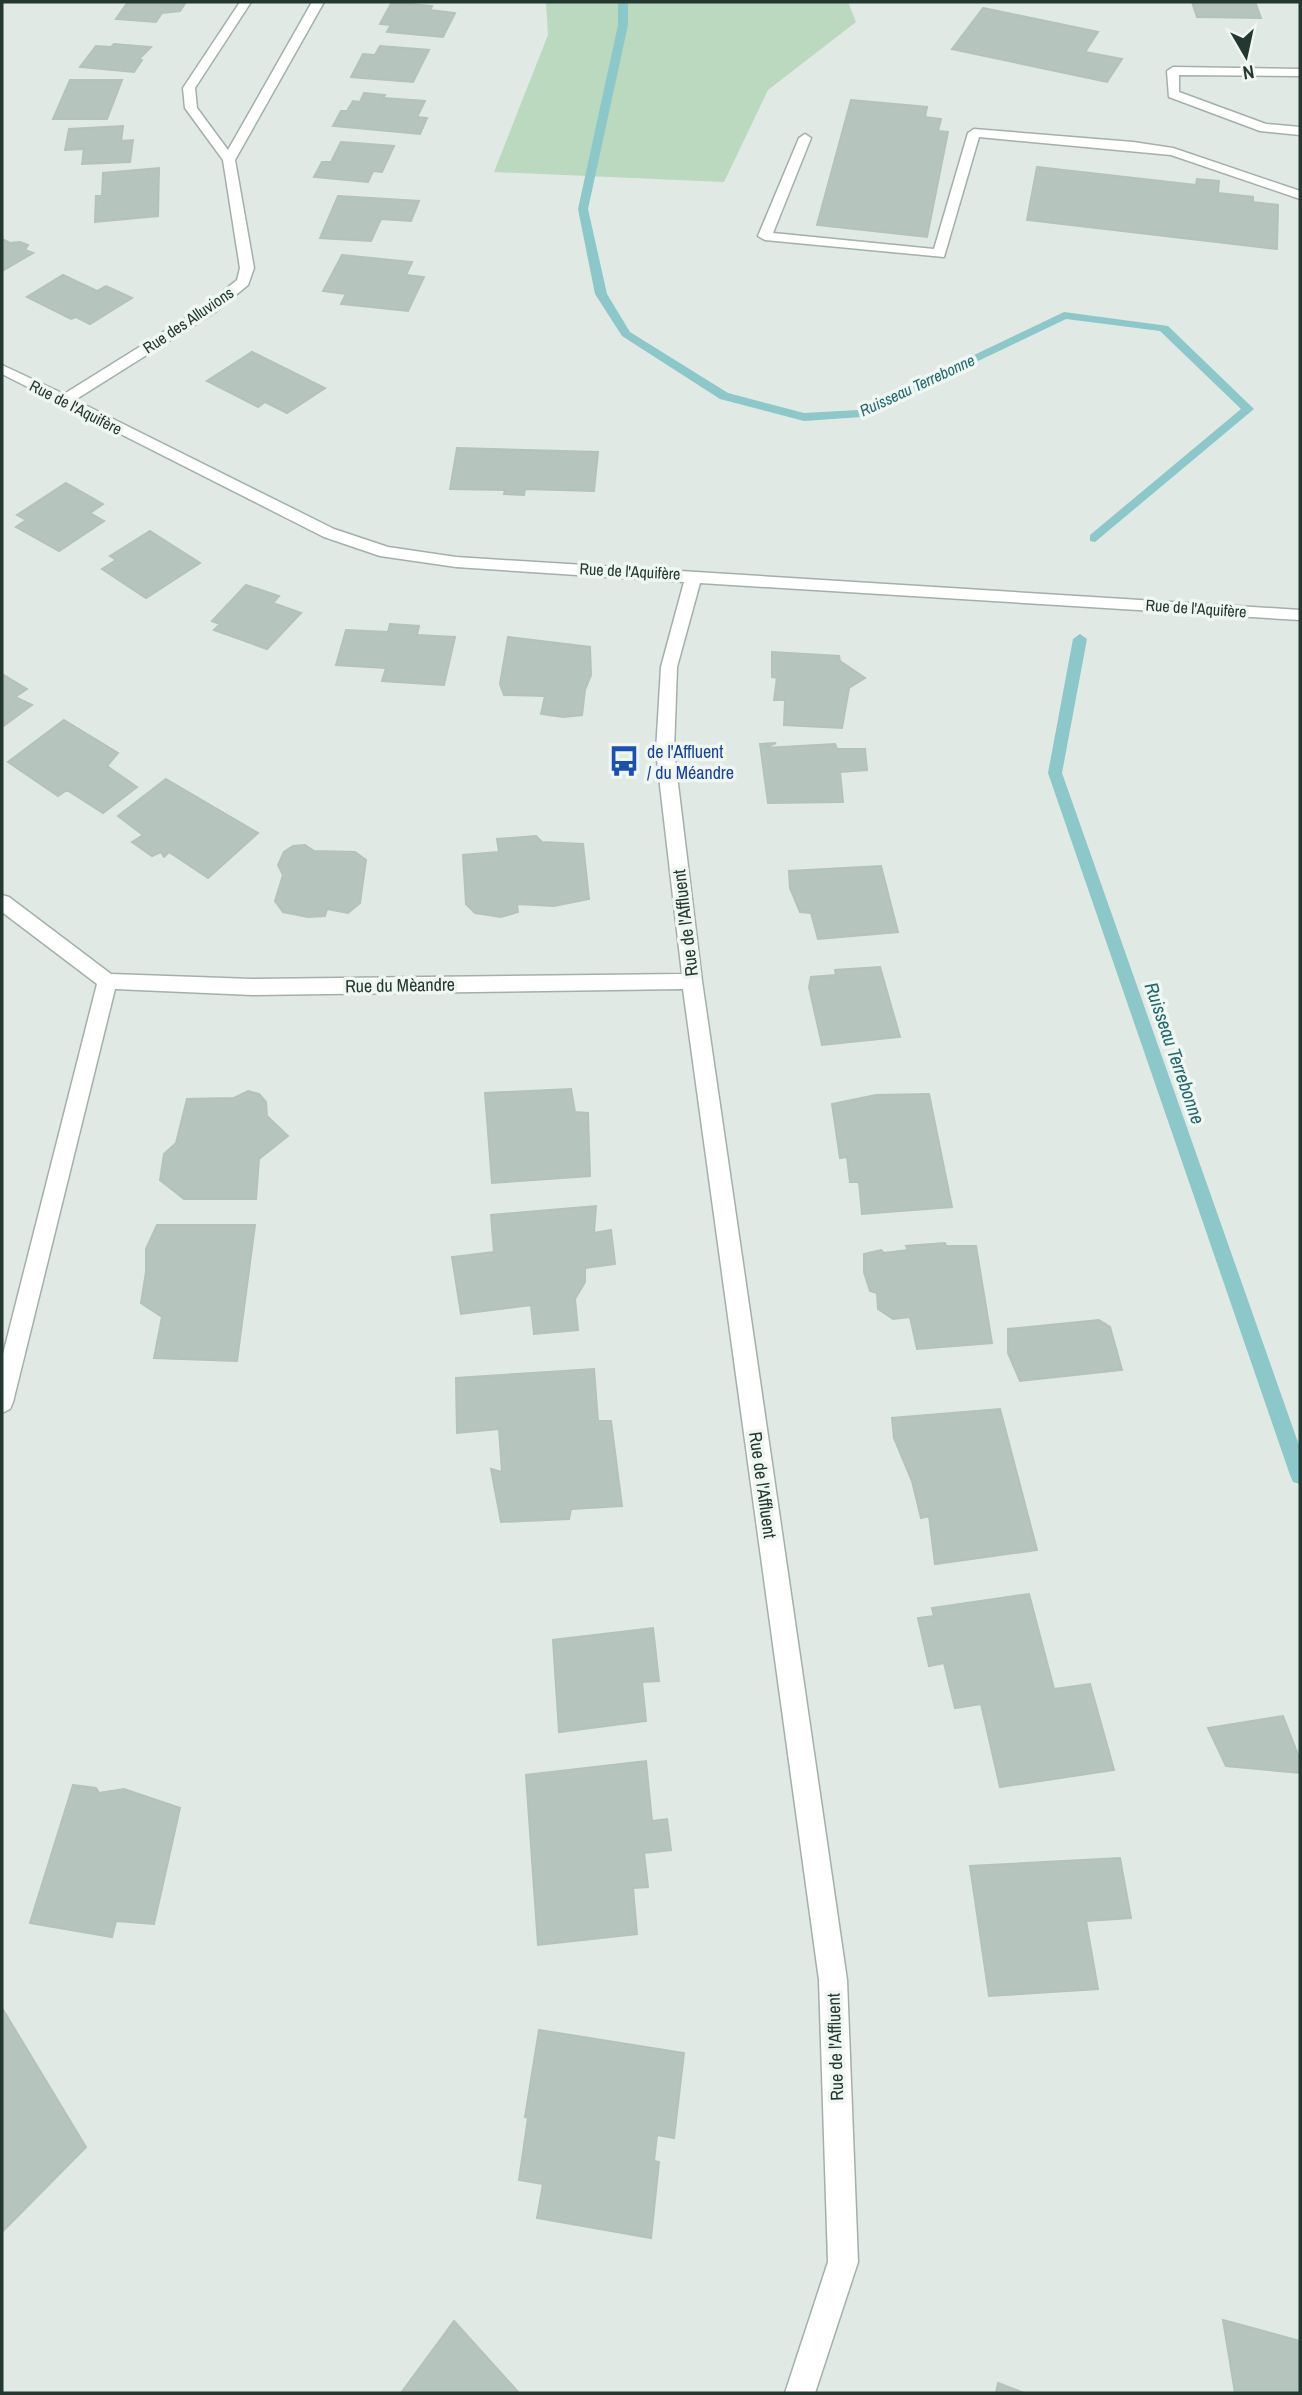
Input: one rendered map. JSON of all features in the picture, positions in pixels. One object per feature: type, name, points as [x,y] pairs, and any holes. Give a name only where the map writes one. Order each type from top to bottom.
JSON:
[{"type":"street","name":"Rue des Alluvions","points":[[63,401],[209,309],[243,282],[247,268],[229,160],[191,108],[189,88],[245,2]]},
{"type":"street","points":[[229,160],[317,2]]},
{"type":"street","points":[[1300,72],[1173,71],[1173,94],[1264,128],[1300,131]]},
{"type":"street","points":[[806,138],[765,236],[939,254],[974,132],[1173,152],[1300,195]]},
{"type":"street","name":"Rue de l'Aquifère","points":[[2,369],[329,533],[386,552],[456,562],[1300,615]]},
{"type":"street","name":"Rue de l'Affluent","points":[[694,575],[669,667],[665,751],[692,981],[833,1980],[844,2262],[800,2393]]},
{"type":"street","points":[[2,902],[107,981],[2,1402]]},
{"type":"street","name":"Rue du Mèandre","points":[[107,981],[252,987],[692,981]]},
{"type":"green space","points":[[546,2],[848,2],[856,22],[768,90],[724,182],[494,172],[548,35]]},
{"type":"building","points":[[128,2],[186,2],[180,11],[162,13],[156,22],[116,19]]},
{"type":"building","points":[[392,2],[432,6],[430,10],[455,13],[443,37],[387,32],[391,25],[380,24]]},
{"type":"building","points":[[1192,2],[1255,2],[1261,18],[1197,17]]},
{"type":"building","points":[[983,8],[1098,32],[1085,52],[1122,59],[1107,82],[952,49]]},
{"type":"building","points":[[114,44],[151,47],[139,59],[142,60],[134,72],[80,67],[96,46],[111,47]]},
{"type":"building","points":[[380,46],[429,50],[413,82],[351,77],[363,54],[375,55]]},
{"type":"building","points":[[70,80],[122,80],[107,119],[53,119]]},
{"type":"building","points":[[364,93],[385,95],[383,98],[425,101],[417,117],[427,118],[420,134],[333,126],[341,111],[347,111],[353,101],[360,102]]},
{"type":"building","points":[[851,100],[927,107],[925,117],[941,119],[938,131],[948,132],[927,237],[817,225]]},
{"type":"building","points":[[123,126],[121,141],[133,140],[130,162],[82,164],[84,149],[65,150],[69,129]]},
{"type":"building","points":[[341,142],[394,146],[382,172],[373,171],[368,182],[314,177],[322,162],[331,162]]},
{"type":"building","points":[[1037,167],[1196,185],[1197,179],[1219,181],[1218,193],[1253,197],[1253,202],[1278,205],[1277,249],[1027,220]]},
{"type":"building","points":[[159,168],[158,216],[95,222],[96,196],[102,196],[103,173]]},
{"type":"building","points":[[338,196],[419,201],[411,221],[381,219],[371,241],[320,238]]},
{"type":"building","points":[[2,239],[28,245],[25,250],[33,253],[2,271]]},
{"type":"building","points":[[342,255],[412,262],[406,275],[424,277],[408,311],[341,304],[346,294],[323,291]]},
{"type":"building","points":[[63,275],[97,291],[106,286],[132,298],[90,324],[76,317],[71,319],[27,297]]},
{"type":"building","points":[[252,352],[325,388],[287,413],[265,402],[258,407],[207,381]]},
{"type":"building","points":[[457,448],[598,452],[594,491],[525,489],[524,495],[504,494],[505,490],[450,489]]},
{"type":"building","points":[[66,483],[103,504],[90,513],[104,521],[59,551],[16,527],[26,520],[17,515]]},
{"type":"building","points":[[150,531],[200,563],[146,598],[102,569],[116,560],[110,556]]},
{"type":"building","points":[[246,585],[279,596],[273,603],[301,613],[267,649],[214,630],[220,624],[212,621]]},
{"type":"building","points":[[390,624],[419,626],[417,635],[455,637],[444,685],[382,681],[386,668],[336,665],[346,630],[388,632]]},
{"type":"building","points":[[508,637],[590,647],[591,675],[585,690],[582,715],[563,717],[541,714],[545,696],[504,695],[500,684]]},
{"type":"building","points":[[772,652],[839,656],[840,661],[865,678],[849,688],[842,728],[784,725],[785,700],[774,700],[777,678],[772,677]]},
{"type":"building","points":[[2,674],[27,689],[15,697],[32,705],[2,727]]},
{"type":"building","points":[[64,720],[118,753],[107,766],[137,787],[103,813],[67,790],[58,796],[8,762]]},
{"type":"building","points":[[776,743],[764,748],[835,744],[837,749],[865,749],[867,770],[840,772],[843,802],[768,803],[760,744]]},
{"type":"building","points":[[166,779],[258,833],[208,878],[169,852],[164,857],[161,852],[152,856],[132,842],[143,835],[118,816]]},
{"type":"building","points":[[536,836],[542,842],[583,844],[589,899],[554,906],[517,904],[518,912],[501,917],[475,913],[466,904],[463,855],[499,852],[497,839]]},
{"type":"building","points":[[305,845],[314,851],[355,852],[366,860],[360,903],[348,913],[327,909],[325,916],[308,917],[283,912],[275,901],[283,875],[278,865],[284,852],[293,846]]},
{"type":"building","points":[[881,866],[898,932],[818,939],[811,913],[800,912],[790,888],[789,871]]},
{"type":"building","points":[[880,967],[900,1037],[822,1045],[809,987],[811,977],[836,975],[835,970]]},
{"type":"building","points":[[571,1089],[575,1112],[588,1113],[590,1176],[492,1183],[485,1093]]},
{"type":"building","points":[[248,1091],[259,1094],[266,1102],[267,1116],[288,1136],[259,1159],[256,1199],[184,1199],[160,1180],[164,1154],[176,1143],[187,1099],[234,1098]]},
{"type":"building","points":[[929,1094],[952,1207],[862,1214],[859,1182],[850,1182],[847,1157],[840,1158],[832,1104],[876,1095]]},
{"type":"building","points":[[596,1206],[594,1233],[611,1230],[615,1264],[585,1268],[585,1282],[575,1299],[578,1330],[534,1334],[531,1305],[461,1314],[452,1257],[494,1252],[491,1215]]},
{"type":"building","points":[[157,1225],[255,1225],[237,1361],[154,1358],[162,1317],[141,1303],[146,1272],[146,1249]]},
{"type":"building","points":[[945,1243],[946,1246],[976,1246],[992,1343],[917,1349],[910,1317],[893,1319],[878,1309],[877,1293],[870,1291],[864,1272],[864,1254],[881,1250],[884,1253],[908,1250],[906,1246]]},
{"type":"building","points":[[1099,1320],[1110,1327],[1122,1370],[1020,1381],[1008,1353],[1008,1329]]},
{"type":"building","points":[[594,1369],[598,1421],[611,1421],[622,1506],[571,1509],[569,1519],[501,1522],[491,1469],[502,1472],[499,1429],[457,1433],[456,1378]]},
{"type":"building","points":[[1000,1409],[1037,1550],[935,1564],[929,1516],[921,1518],[912,1481],[894,1438],[892,1418]]},
{"type":"building","points":[[1029,1594],[1054,1689],[1090,1684],[1114,1770],[1000,1787],[981,1704],[955,1708],[944,1663],[929,1666],[918,1618],[934,1616],[932,1608]]},
{"type":"building","points":[[653,1628],[659,1681],[642,1682],[646,1721],[559,1732],[553,1640]]},
{"type":"building","points":[[1283,1716],[1300,1760],[1300,1773],[1226,1766],[1208,1728]]},
{"type":"building","points":[[646,1761],[652,1821],[667,1819],[671,1850],[644,1853],[648,1887],[633,1888],[637,1934],[538,1945],[526,1775]]},
{"type":"building","points":[[73,1785],[96,1788],[99,1793],[124,1789],[180,1808],[154,1924],[116,1921],[112,1937],[30,1923]]},
{"type":"building","points":[[1120,1858],[1131,1918],[1086,1921],[1098,1989],[989,1996],[970,1866]]},
{"type":"building","points":[[2,2008],[86,2147],[3,2231],[2,2229]]},
{"type":"building","points":[[539,2030],[684,2053],[674,2138],[657,2135],[654,2161],[659,2162],[651,2238],[537,2218],[543,2184],[519,2180],[528,2118],[525,2117]]},
{"type":"building","points":[[1223,2320],[1300,2341],[1300,2393],[1235,2393]]},
{"type":"building","points":[[454,2321],[519,2393],[401,2393]]},
{"type":"building","points":[[998,2383],[1024,2393],[996,2393]]},
{"type":"waterway","name":"Ruisseau Terrebonne","points":[[623,2],[623,25],[583,209],[601,294],[626,334],[724,396],[804,417],[861,413],[1064,315],[1164,328],[1248,409],[1095,538]]},
{"type":"waterway","name":"Ruisseau Terrebonne","points":[[1080,639],[1055,773],[1300,1475]]},
{"type":"place","name":"de l'Affluent / du Méandre","points":[[624,761]]}]
